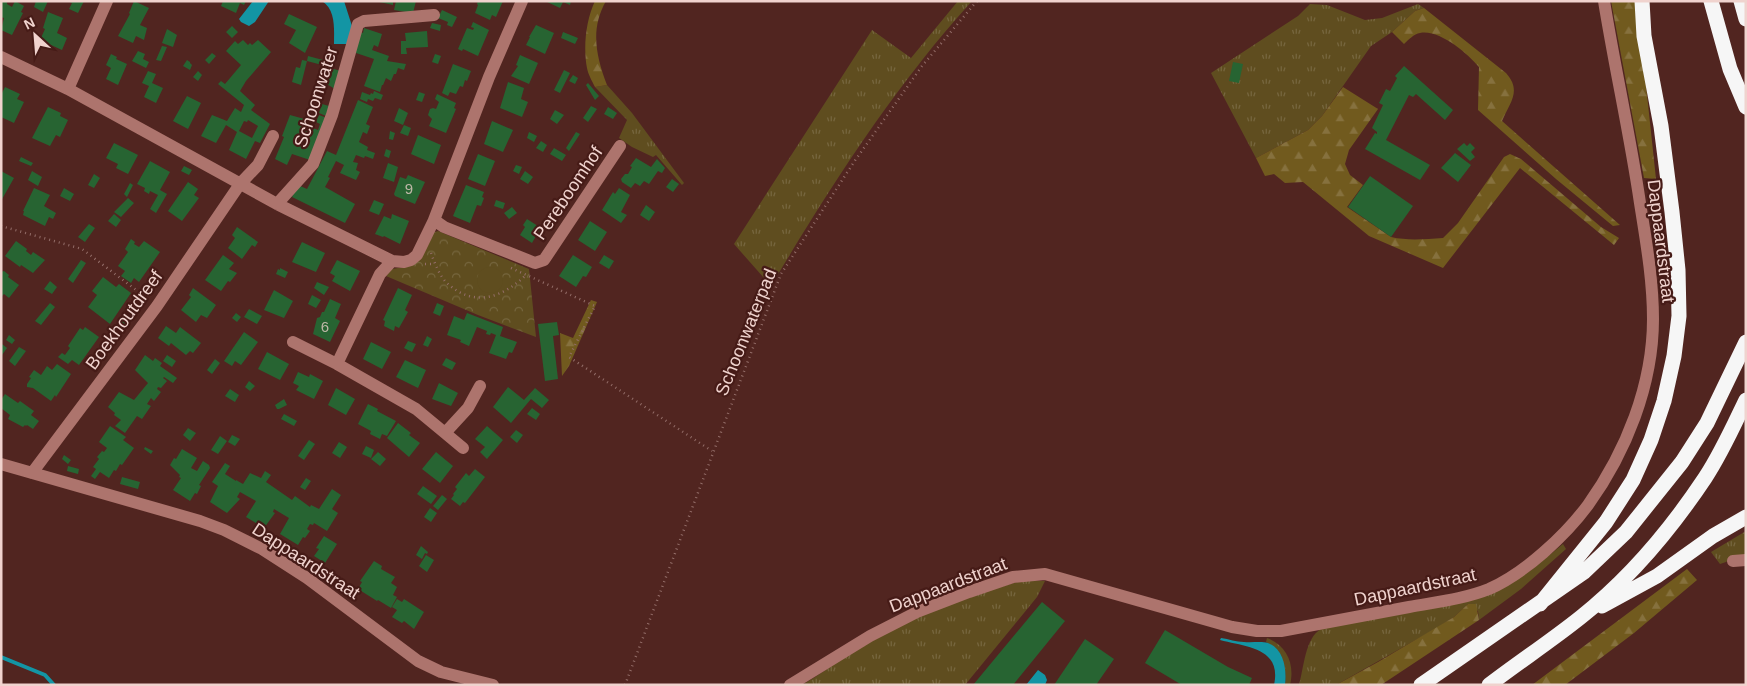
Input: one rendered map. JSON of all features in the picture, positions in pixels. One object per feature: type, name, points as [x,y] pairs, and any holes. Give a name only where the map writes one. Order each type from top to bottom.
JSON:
[{"type":"highway","points":[[1540,604],[1606,522],[1633,480],[1651,440],[1664,401],[1674,356],[1679,316],[1678,270],[1662,135],[1644,36],[1642,1]]},
{"type":"highway","points":[[1710,1],[1730,69],[1746,107]]},
{"type":"highway","points":[[1741,1],[1746,19]]},
{"type":"highway","points":[[1421,685],[1584,572],[1626,532],[1682,462],[1706,423],[1746,342]]},
{"type":"highway","points":[[1489,685],[1581,617],[1606,596],[1652,548],[1705,478],[1746,400]]},
{"type":"highway","points":[[1581,617],[1657,576],[1713,536],[1746,517]]},
{"type":"street","points":[[68,89],[107,1]]},
{"type":"street","points":[[1,57],[68,89],[277,204],[392,260],[404,262],[411,260],[417,255],[434,220],[489,77],[522,1]]},
{"type":"street","name":"Dappaardstraat","points":[[790,685],[899,620],[969,592],[1013,578],[1045,574],[1232,628],[1281,631],[1469,596],[1507,580],[1542,554],[1577,520],[1601,487],[1621,451],[1639,408],[1650,361],[1653,321],[1651,276],[1633,154],[1604,1]]},
{"type":"street","name":"Schoonwater","points":[[277,204],[312,164],[332,115],[358,24],[364,21],[434,15]]},
{"type":"street","name":"Schoonwater","points":[[240,184],[258,165],[273,136]]},
{"type":"street","name":"Pereboomhof","points":[[434,220],[444,227],[535,263],[544,260],[620,146]]},
{"type":"street","name":"Boekhoutdreef","points":[[32,473],[157,306],[240,184]]},
{"type":"street","points":[[337,364],[380,274],[392,260]]},
{"type":"street","points":[[293,342],[337,364],[416,409],[463,448]]},
{"type":"street","points":[[445,433],[468,408],[480,386]]},
{"type":"street","name":"Dappaardstraat","points":[[1,464],[200,521],[224,530],[262,549],[307,578],[418,661],[441,672],[493,685]]},
{"type":"path","name":"Schoonwaterpad","points":[[625,685],[712,451],[781,274],[854,162],[922,66],[977,1]]},
{"type":"path","points":[[1,226],[82,249],[157,306]]},
{"type":"path","points":[[431,253],[447,284],[464,294],[479,298],[489,298],[506,290],[526,275],[595,306],[569,358],[712,451]]},
{"type":"green space","points":[[595,1],[606,1],[598,22],[596,43],[607,85],[595,87],[590,78],[585,51],[587,25]]},
{"type":"green space","points":[[958,1],[972,1],[916,68],[864,139],[816,212],[771,286],[734,244],[872,30],[911,58]]},
{"type":"green space","points":[[1611,1],[1637,1],[1656,179],[1644,178]]},
{"type":"green space","points":[[1310,4],[1327,5],[1365,20],[1382,18],[1418,4],[1424,8],[1415,11],[1392,32],[1371,46],[1322,116],[1308,130],[1256,158],[1211,73],[1298,16]]},
{"type":"green space","points":[[1424,8],[1511,79],[1514,91],[1513,97],[1502,121],[1620,225],[1613,226],[1556,179],[1478,110],[1479,67],[1467,55],[1452,43],[1436,35],[1420,33],[1411,37],[1404,44],[1392,32],[1415,11]]},
{"type":"green space","points":[[607,85],[632,113],[684,183],[682,185],[656,155],[653,157],[632,147],[619,138],[627,120],[595,87]]},
{"type":"green space","points":[[1343,87],[1378,109],[1349,150],[1345,164],[1350,175],[1363,185],[1347,207],[1391,237],[1410,239],[1443,238],[1458,223],[1504,157],[1510,154],[1521,159],[1601,227],[1619,238],[1614,245],[1520,168],[1443,268],[1369,236],[1303,182],[1285,183],[1274,174],[1265,176],[1256,158],[1308,130],[1322,116]]},
{"type":"green space","points":[[438,231],[529,269],[536,337],[386,276],[392,269],[410,266],[432,233]]},
{"type":"green space","points":[[490,267],[499,271],[503,280],[499,289],[490,293],[481,289],[477,280],[481,271]]},
{"type":"green space","points":[[591,300],[597,302],[569,366],[562,376],[560,333],[573,338]]},
{"type":"green space","points":[[1746,531],[1746,555],[1733,556],[1720,564],[1711,552]]},
{"type":"green space","points":[[1563,544],[1566,549],[1521,589],[1479,620],[1478,611],[1468,604],[1454,617],[1435,629],[1336,685],[1299,685],[1308,646],[1316,633],[1321,629],[1470,600],[1530,571]]},
{"type":"green space","points":[[1687,569],[1697,580],[1634,633],[1565,685],[1532,685]]},
{"type":"green space","points":[[1021,581],[1045,581],[1037,597],[965,685],[802,685],[866,643],[906,621],[963,599]]},
{"type":"green space","points":[[1468,604],[1476,604],[1479,620],[1381,685],[1336,685],[1454,617]]},
{"type":"green space","points":[[1267,638],[1280,646],[1288,657],[1291,670],[1290,685],[1285,685],[1283,660],[1276,650],[1266,642]]},
{"type":"water","points":[[253,1],[269,1],[255,22],[249,26],[239,19]]},
{"type":"water","points":[[322,1],[344,1],[352,26],[348,44],[334,44],[332,15],[330,9]]},
{"type":"water","points":[[1221,638],[1241,642],[1265,642],[1273,646],[1281,655],[1285,667],[1285,685],[1274,685],[1275,673],[1273,663],[1268,656],[1251,648],[1220,640]]},
{"type":"water","points":[[1038,670],[1045,675],[1047,680],[1045,685],[1026,685]]},
{"type":"building","points":[[1,1],[7,1],[7,4],[12,7],[15,1],[24,6],[21,12],[23,13],[12,35],[1,30],[4,18],[1,17]]},
{"type":"building","points":[[36,1],[48,1],[43,12],[34,7]]},
{"type":"building","points":[[68,1],[84,1],[78,13],[69,9],[72,3]]},
{"type":"building","points":[[134,1],[149,8],[140,25],[147,28],[144,40],[136,36],[133,43],[118,36],[130,14]]},
{"type":"building","points":[[223,1],[246,1],[244,5],[240,3],[236,13],[221,6]]},
{"type":"building","points":[[375,1],[393,1],[393,5]]},
{"type":"building","points":[[396,1],[416,1],[413,13],[394,10]]},
{"type":"building","points":[[478,1],[503,1],[496,17],[492,15],[490,20],[475,13]]},
{"type":"building","points":[[545,1],[571,1],[570,5],[563,2],[560,8]]},
{"type":"building","points":[[442,10],[457,17],[452,27],[447,25],[448,22],[438,18]]},
{"type":"building","points":[[48,12],[63,18],[57,33],[67,38],[62,50],[40,40],[45,29],[43,28]]},
{"type":"building","points":[[289,14],[317,27],[305,53],[289,43],[296,30],[284,24]]},
{"type":"building","points":[[473,22],[489,30],[478,56],[463,49],[462,51],[458,49],[467,28],[473,30],[474,28],[471,27]]},
{"type":"building","points":[[432,23],[441,25],[440,31],[430,28]]},
{"type":"building","points":[[536,25],[554,33],[545,54],[526,45]]},
{"type":"building","points":[[232,26],[238,32],[232,38],[226,32]]},
{"type":"building","points":[[364,28],[382,34],[378,47],[374,45],[372,50],[389,56],[387,61],[406,64],[404,70],[398,68],[391,81],[386,78],[380,92],[364,86],[374,59],[353,52]]},
{"type":"building","points":[[167,29],[177,35],[173,47],[162,43]]},
{"type":"building","points":[[427,31],[428,47],[406,48],[407,54],[401,54],[401,41],[406,41],[405,33]]},
{"type":"building","points":[[563,32],[578,38],[575,44],[561,38]]},
{"type":"building","points":[[243,40],[248,45],[250,43],[252,45],[258,40],[271,52],[246,81],[240,91],[255,105],[251,110],[270,124],[260,143],[255,141],[246,159],[229,150],[237,132],[226,125],[216,143],[201,136],[212,115],[227,121],[235,108],[241,112],[244,105],[218,84],[221,81],[225,84],[241,65],[226,51],[235,41],[238,44]],"holes":[[[248,120],[258,126],[252,138],[239,131],[244,121],[247,122]]]},
{"type":"building","points":[[162,46],[167,47],[161,61],[156,60]]},
{"type":"building","points":[[138,51],[145,54],[143,59],[149,62],[146,68],[132,61]]},
{"type":"building","points":[[212,53],[216,56],[209,64],[205,60]]},
{"type":"building","points":[[111,54],[117,57],[116,59],[127,64],[118,85],[106,79],[111,68],[106,65]]},
{"type":"building","points":[[435,54],[441,56],[438,64],[432,62]]},
{"type":"building","points":[[520,55],[538,63],[529,84],[511,76],[518,66],[516,65]]},
{"type":"building","points":[[308,56],[323,60],[322,65],[307,61]]},
{"type":"building","points":[[187,60],[192,65],[190,70],[183,66]]},
{"type":"building","points":[[302,60],[307,61],[301,85],[292,82],[296,67],[300,68]]},
{"type":"building","points":[[1233,62],[1243,64],[1239,83],[1229,81]]},
{"type":"building","points":[[453,64],[471,71],[463,87],[460,86],[456,94],[450,92],[448,96],[442,93]]},
{"type":"building","points":[[1404,66],[1453,110],[1445,120],[1416,94],[1413,97],[1409,95],[1386,140],[1430,165],[1420,180],[1365,149],[1375,133],[1377,134],[1372,128],[1383,105],[1379,103],[1386,89],[1390,91],[1397,78],[1395,76]]},
{"type":"building","points":[[330,68],[341,71],[335,89],[325,83]]},
{"type":"building","points":[[564,70],[570,73],[560,93],[554,90]]},
{"type":"building","points":[[148,71],[156,74],[152,83],[163,88],[156,103],[144,97],[149,86],[142,83]]},
{"type":"building","points":[[198,71],[202,75],[198,81],[193,77]]},
{"type":"building","points":[[573,75],[578,78],[575,84],[569,81]]},
{"type":"building","points":[[508,82],[524,88],[521,99],[528,102],[522,117],[500,108]]},
{"type":"building","points":[[588,83],[599,96],[595,100],[586,85]]},
{"type":"building","points":[[5,87],[20,94],[17,99],[24,102],[14,123],[1,117],[1,95]]},
{"type":"building","points":[[374,91],[383,95],[381,100],[375,98],[373,101],[368,99],[367,102],[360,99],[362,92],[370,95]]},
{"type":"building","points":[[419,92],[425,94],[422,102],[416,100]]},
{"type":"building","points":[[437,94],[456,103],[454,108],[456,109],[446,133],[429,126],[432,119],[428,115],[430,109],[436,109],[439,102],[435,99]]},
{"type":"building","points":[[187,96],[201,103],[188,129],[173,121]]},
{"type":"building","points":[[358,100],[373,107],[366,124],[370,126],[367,134],[363,132],[359,142],[368,147],[367,150],[375,153],[373,159],[356,155],[353,162],[358,163],[356,170],[360,172],[356,180],[340,173],[344,165],[336,161],[325,187],[355,204],[345,223],[292,197],[298,185],[307,189],[327,151],[336,155]]},
{"type":"building","points":[[322,104],[329,106],[326,116],[319,113]]},
{"type":"building","points":[[591,106],[597,109],[588,122],[583,118]]},
{"type":"building","points":[[48,107],[61,113],[60,116],[68,120],[60,137],[56,135],[50,146],[32,138]]},
{"type":"building","points":[[608,107],[617,113],[613,119],[604,114]]},
{"type":"building","points":[[399,108],[408,113],[403,125],[394,121]]},
{"type":"building","points":[[555,110],[564,115],[557,124],[550,119]]},
{"type":"building","points":[[290,115],[308,120],[306,125],[318,130],[320,124],[316,122],[319,115],[327,118],[310,160],[292,154],[287,165],[275,159]]},
{"type":"building","points":[[492,121],[513,130],[503,152],[484,144]]},
{"type":"building","points":[[404,125],[411,128],[408,136],[400,133]]},
{"type":"building","points":[[390,131],[395,133],[393,140],[389,139]]},
{"type":"building","points":[[529,132],[537,136],[534,142],[527,138]]},
{"type":"building","points":[[576,132],[580,134],[569,151],[566,148]]},
{"type":"building","points":[[418,135],[441,145],[434,164],[411,154]]},
{"type":"building","points":[[541,141],[547,145],[543,152],[536,148]]},
{"type":"building","points":[[114,143],[138,155],[128,174],[116,168],[118,164],[106,158]]},
{"type":"building","points":[[1464,143],[1467,146],[1470,143],[1475,148],[1471,152],[1475,157],[1470,161],[1457,149]]},
{"type":"building","points":[[554,148],[566,155],[562,161],[550,154]]},
{"type":"building","points":[[386,149],[391,151],[389,158],[384,156]]},
{"type":"building","points":[[1455,153],[1471,165],[1458,182],[1441,168]]},
{"type":"building","points":[[478,154],[495,161],[485,186],[468,179]]},
{"type":"building","points":[[21,157],[33,163],[31,166],[19,161]]},
{"type":"building","points":[[636,158],[651,167],[657,159],[665,168],[662,173],[658,171],[649,184],[644,181],[640,186],[635,183],[631,188],[622,182],[621,179],[625,174],[628,174],[632,167],[630,166]]},
{"type":"building","points":[[150,161],[170,172],[160,190],[167,194],[156,213],[150,209],[158,195],[150,191],[149,194],[144,191],[145,188],[137,184]]},
{"type":"building","points":[[388,163],[398,167],[394,182],[383,178]]},
{"type":"building","points":[[516,165],[522,167],[519,174],[513,171]]},
{"type":"building","points":[[184,166],[192,170],[189,175],[181,171]]},
{"type":"building","points":[[1,171],[14,178],[1,201]]},
{"type":"building","points":[[32,171],[42,177],[38,186],[28,180]]},
{"type":"building","points":[[525,171],[533,177],[528,184],[520,179]]},
{"type":"building","points":[[94,174],[100,178],[94,188],[88,185]]},
{"type":"building","points":[[408,175],[425,182],[415,204],[394,194],[400,177],[406,179]]},
{"type":"building","points":[[1370,176],[1413,206],[1391,237],[1348,207]]},
{"type":"building","points":[[672,179],[679,184],[673,192],[666,187]]},
{"type":"building","points":[[188,182],[198,189],[194,195],[199,198],[182,221],[168,211]]},
{"type":"building","points":[[130,183],[133,185],[127,197],[124,194]]},
{"type":"building","points":[[466,185],[484,192],[481,206],[477,205],[470,223],[453,216]]},
{"type":"building","points":[[34,188],[50,195],[44,206],[56,213],[53,219],[49,217],[45,226],[23,215],[23,211]]},
{"type":"building","points":[[64,188],[74,194],[70,201],[60,196]]},
{"type":"building","points":[[619,188],[630,195],[621,212],[627,215],[621,223],[602,210],[613,192],[615,194]]},
{"type":"building","points":[[128,198],[134,203],[121,217],[114,212]]},
{"type":"building","points":[[374,200],[384,204],[379,215],[369,211]]},
{"type":"building","points":[[496,200],[505,203],[503,209],[494,206]]},
{"type":"building","points":[[646,205],[655,212],[649,221],[640,215]]},
{"type":"building","points":[[512,207],[517,213],[509,219],[504,213]]},
{"type":"building","points":[[114,214],[121,220],[116,227],[108,221]]},
{"type":"building","points":[[392,214],[409,221],[400,244],[375,234],[384,216],[391,219]]},
{"type":"building","points":[[527,219],[544,230],[540,236],[537,234],[532,243],[520,235]]},
{"type":"building","points":[[590,221],[607,232],[595,251],[578,240]]},
{"type":"building","points":[[89,224],[95,228],[85,242],[78,237]]},
{"type":"building","points":[[237,227],[258,242],[255,247],[252,245],[242,259],[228,248],[235,238],[232,235]]},
{"type":"building","points":[[131,239],[139,247],[144,241],[160,252],[139,282],[134,278],[131,283],[121,276],[125,271],[118,266],[128,252],[125,249]]},
{"type":"building","points":[[16,241],[27,249],[26,251],[31,255],[33,252],[45,260],[33,273],[21,265],[20,267],[5,256]]},
{"type":"building","points":[[302,242],[325,253],[316,272],[292,262]]},
{"type":"building","points":[[223,255],[234,263],[229,269],[237,273],[221,291],[205,280]]},
{"type":"building","points":[[573,255],[592,267],[586,277],[583,276],[576,287],[559,276]]},
{"type":"building","points":[[604,255],[614,261],[609,269],[599,263]]},
{"type":"building","points":[[81,260],[86,263],[73,283],[68,279]]},
{"type":"building","points":[[337,260],[360,271],[350,291],[332,281],[335,276],[330,273]]},
{"type":"building","points":[[280,268],[288,272],[285,278],[276,274]]},
{"type":"building","points":[[4,271],[9,275],[8,277],[19,285],[9,298],[4,294],[1,297],[1,272]]},
{"type":"building","points":[[103,277],[116,287],[119,284],[131,293],[110,324],[88,307],[97,295],[92,291]]},
{"type":"building","points":[[50,281],[57,287],[52,294],[44,289]]},
{"type":"building","points":[[317,282],[329,287],[324,295],[314,288]]},
{"type":"building","points":[[193,288],[216,305],[207,318],[201,315],[196,322],[181,310],[191,297],[189,295]]},
{"type":"building","points":[[398,288],[412,295],[405,310],[408,312],[399,328],[395,326],[394,331],[384,326],[385,321],[383,320]]},
{"type":"building","points":[[274,290],[293,301],[284,318],[264,310]]},
{"type":"building","points":[[312,295],[321,300],[316,308],[308,304]]},
{"type":"building","points":[[330,299],[341,304],[335,318],[340,321],[330,342],[313,334],[317,318],[324,312]]},
{"type":"building","points":[[50,303],[55,307],[41,325],[35,321]]},
{"type":"building","points":[[437,303],[444,306],[440,316],[433,313]]},
{"type":"building","points":[[249,309],[262,316],[257,324],[244,317]]},
{"type":"building","points":[[236,313],[241,317],[237,322],[232,318]]},
{"type":"building","points":[[467,313],[503,327],[500,336],[517,342],[512,353],[509,352],[506,359],[489,353],[496,335],[486,334],[487,331],[477,327],[469,346],[460,342],[461,340],[447,335],[454,316],[464,320]]},
{"type":"building","points":[[126,316],[129,318],[118,334],[115,331]]},
{"type":"building","points":[[557,322],[559,335],[553,336],[558,379],[545,381],[538,324]]},
{"type":"building","points":[[166,326],[176,333],[180,327],[201,343],[193,353],[190,351],[186,355],[171,343],[169,346],[158,338]]},
{"type":"building","points":[[85,327],[99,337],[79,365],[72,360],[68,364],[58,357],[62,353],[65,355],[70,348],[68,346],[80,328],[83,330]]},
{"type":"building","points":[[244,332],[258,342],[241,365],[235,361],[232,366],[224,361]]},
{"type":"building","points":[[9,335],[15,340],[12,344],[6,340]]},
{"type":"building","points":[[427,336],[432,339],[428,347],[423,345]]},
{"type":"building","points":[[408,341],[416,344],[412,352],[404,348]]},
{"type":"building","points":[[371,342],[391,352],[382,369],[363,359]]},
{"type":"building","points":[[2,344],[7,348],[2,355],[1,354]]},
{"type":"building","points":[[19,347],[26,351],[15,366],[9,361]]},
{"type":"building","points":[[267,352],[289,364],[280,380],[258,369]]},
{"type":"building","points":[[145,355],[153,361],[155,358],[162,363],[160,366],[177,378],[173,383],[163,378],[167,381],[161,388],[158,387],[157,389],[161,392],[154,401],[151,398],[147,404],[151,406],[142,419],[137,416],[125,433],[115,426],[121,420],[108,407],[119,392],[134,400],[148,383],[135,370]]},
{"type":"building","points":[[167,355],[176,361],[172,367],[163,361]]},
{"type":"building","points":[[446,358],[456,363],[452,370],[442,365]]},
{"type":"building","points":[[215,359],[220,363],[212,374],[207,370]]},
{"type":"building","points":[[405,360],[426,370],[418,388],[396,377]]},
{"type":"building","points":[[57,364],[71,374],[56,397],[55,395],[51,401],[33,388],[27,387],[31,378],[29,377],[34,370],[41,375],[47,366],[52,370]]},
{"type":"building","points":[[298,372],[309,377],[310,374],[323,381],[314,399],[296,390],[299,386],[293,383]]},
{"type":"building","points":[[249,381],[255,386],[250,391],[245,387]]},
{"type":"building","points":[[439,383],[458,393],[451,406],[432,399]]},
{"type":"building","points":[[508,387],[524,400],[535,388],[549,400],[542,408],[531,399],[511,423],[493,407]]},
{"type":"building","points":[[336,388],[355,399],[346,415],[328,405]]},
{"type":"building","points":[[230,389],[239,395],[235,402],[225,396]]},
{"type":"building","points":[[5,394],[18,403],[20,401],[34,411],[31,415],[39,421],[33,429],[27,425],[23,427],[8,419],[10,415],[1,408],[1,400]]},
{"type":"building","points":[[284,399],[287,405],[277,409],[275,405]]},
{"type":"building","points":[[368,404],[396,421],[387,436],[382,434],[380,439],[370,434],[371,431],[358,424]]},
{"type":"building","points":[[532,408],[540,414],[536,420],[527,414]]},
{"type":"building","points":[[284,414],[297,421],[294,426],[281,419]]},
{"type":"building","points":[[398,423],[420,443],[409,457],[387,438]]},
{"type":"building","points":[[110,426],[126,437],[123,440],[134,448],[122,465],[120,464],[116,471],[114,470],[109,478],[100,472],[95,479],[91,476],[96,469],[93,467],[99,459],[97,457],[107,448],[99,442]]},
{"type":"building","points":[[487,426],[503,440],[487,459],[480,452],[485,447],[475,439]]},
{"type":"building","points":[[188,428],[196,433],[190,441],[183,435]]},
{"type":"building","points":[[516,430],[523,435],[517,443],[510,437]]},
{"type":"building","points":[[232,435],[240,439],[235,446],[228,442]]},
{"type":"building","points":[[220,436],[227,441],[218,454],[211,450]]},
{"type":"building","points":[[309,440],[315,444],[304,460],[298,456]]},
{"type":"building","points":[[339,442],[347,447],[340,458],[332,453]]},
{"type":"building","points":[[366,446],[374,450],[371,458],[362,454]]},
{"type":"building","points":[[145,447],[153,451],[151,454],[144,449]]},
{"type":"building","points":[[182,449],[197,458],[191,468],[197,471],[203,461],[210,468],[199,485],[201,486],[197,494],[195,493],[190,501],[173,490],[181,478],[170,465]]},
{"type":"building","points":[[378,452],[386,459],[380,466],[371,459]]},
{"type":"building","points":[[436,452],[453,466],[440,483],[422,469]]},
{"type":"building","points":[[64,455],[71,460],[68,464],[62,459]]},
{"type":"building","points":[[225,463],[230,466],[225,474],[243,484],[250,473],[261,478],[265,471],[271,475],[266,482],[292,500],[295,496],[310,507],[311,505],[319,509],[332,489],[341,495],[332,509],[338,513],[327,531],[314,523],[313,525],[310,524],[307,529],[310,531],[298,545],[280,534],[289,518],[274,509],[273,512],[275,513],[264,528],[246,517],[256,501],[240,492],[237,497],[240,499],[227,513],[210,502],[218,486],[212,482]]},
{"type":"building","points":[[68,466],[79,469],[78,474],[67,471]]},
{"type":"building","points":[[475,469],[485,477],[465,503],[463,502],[460,506],[451,499],[457,489],[455,487],[466,473],[469,476]]},
{"type":"building","points":[[122,477],[140,482],[138,489],[120,484]]},
{"type":"building","points":[[306,478],[311,481],[305,490],[300,487]]},
{"type":"building","points":[[423,486],[437,496],[431,504],[417,494]]},
{"type":"building","points":[[442,495],[447,499],[438,510],[433,506]]},
{"type":"building","points":[[430,508],[437,513],[431,522],[424,517]]},
{"type":"building","points":[[324,536],[337,544],[325,563],[314,556],[319,549],[316,548]]},
{"type":"building","points":[[421,546],[428,552],[427,554],[425,553],[422,559],[416,555]]},
{"type":"building","points":[[426,555],[434,560],[427,572],[419,566]]},
{"type":"building","points":[[374,561],[382,566],[381,569],[395,577],[391,583],[397,587],[393,595],[397,597],[391,608],[358,589],[362,582],[360,581]]},
{"type":"building","points":[[397,599],[402,602],[404,599],[424,612],[414,629],[404,621],[402,623],[392,617],[397,610],[392,607]]},
{"type":"building","points":[[1042,602],[1065,621],[1013,685],[973,685]]},
{"type":"building","points":[[1165,630],[1228,667],[1252,678],[1249,685],[1182,685],[1145,663]]},
{"type":"building","points":[[1085,639],[1114,659],[1096,685],[1054,685]]},
{"type":"waterway","points":[[1,657],[45,675],[54,685]]}]
